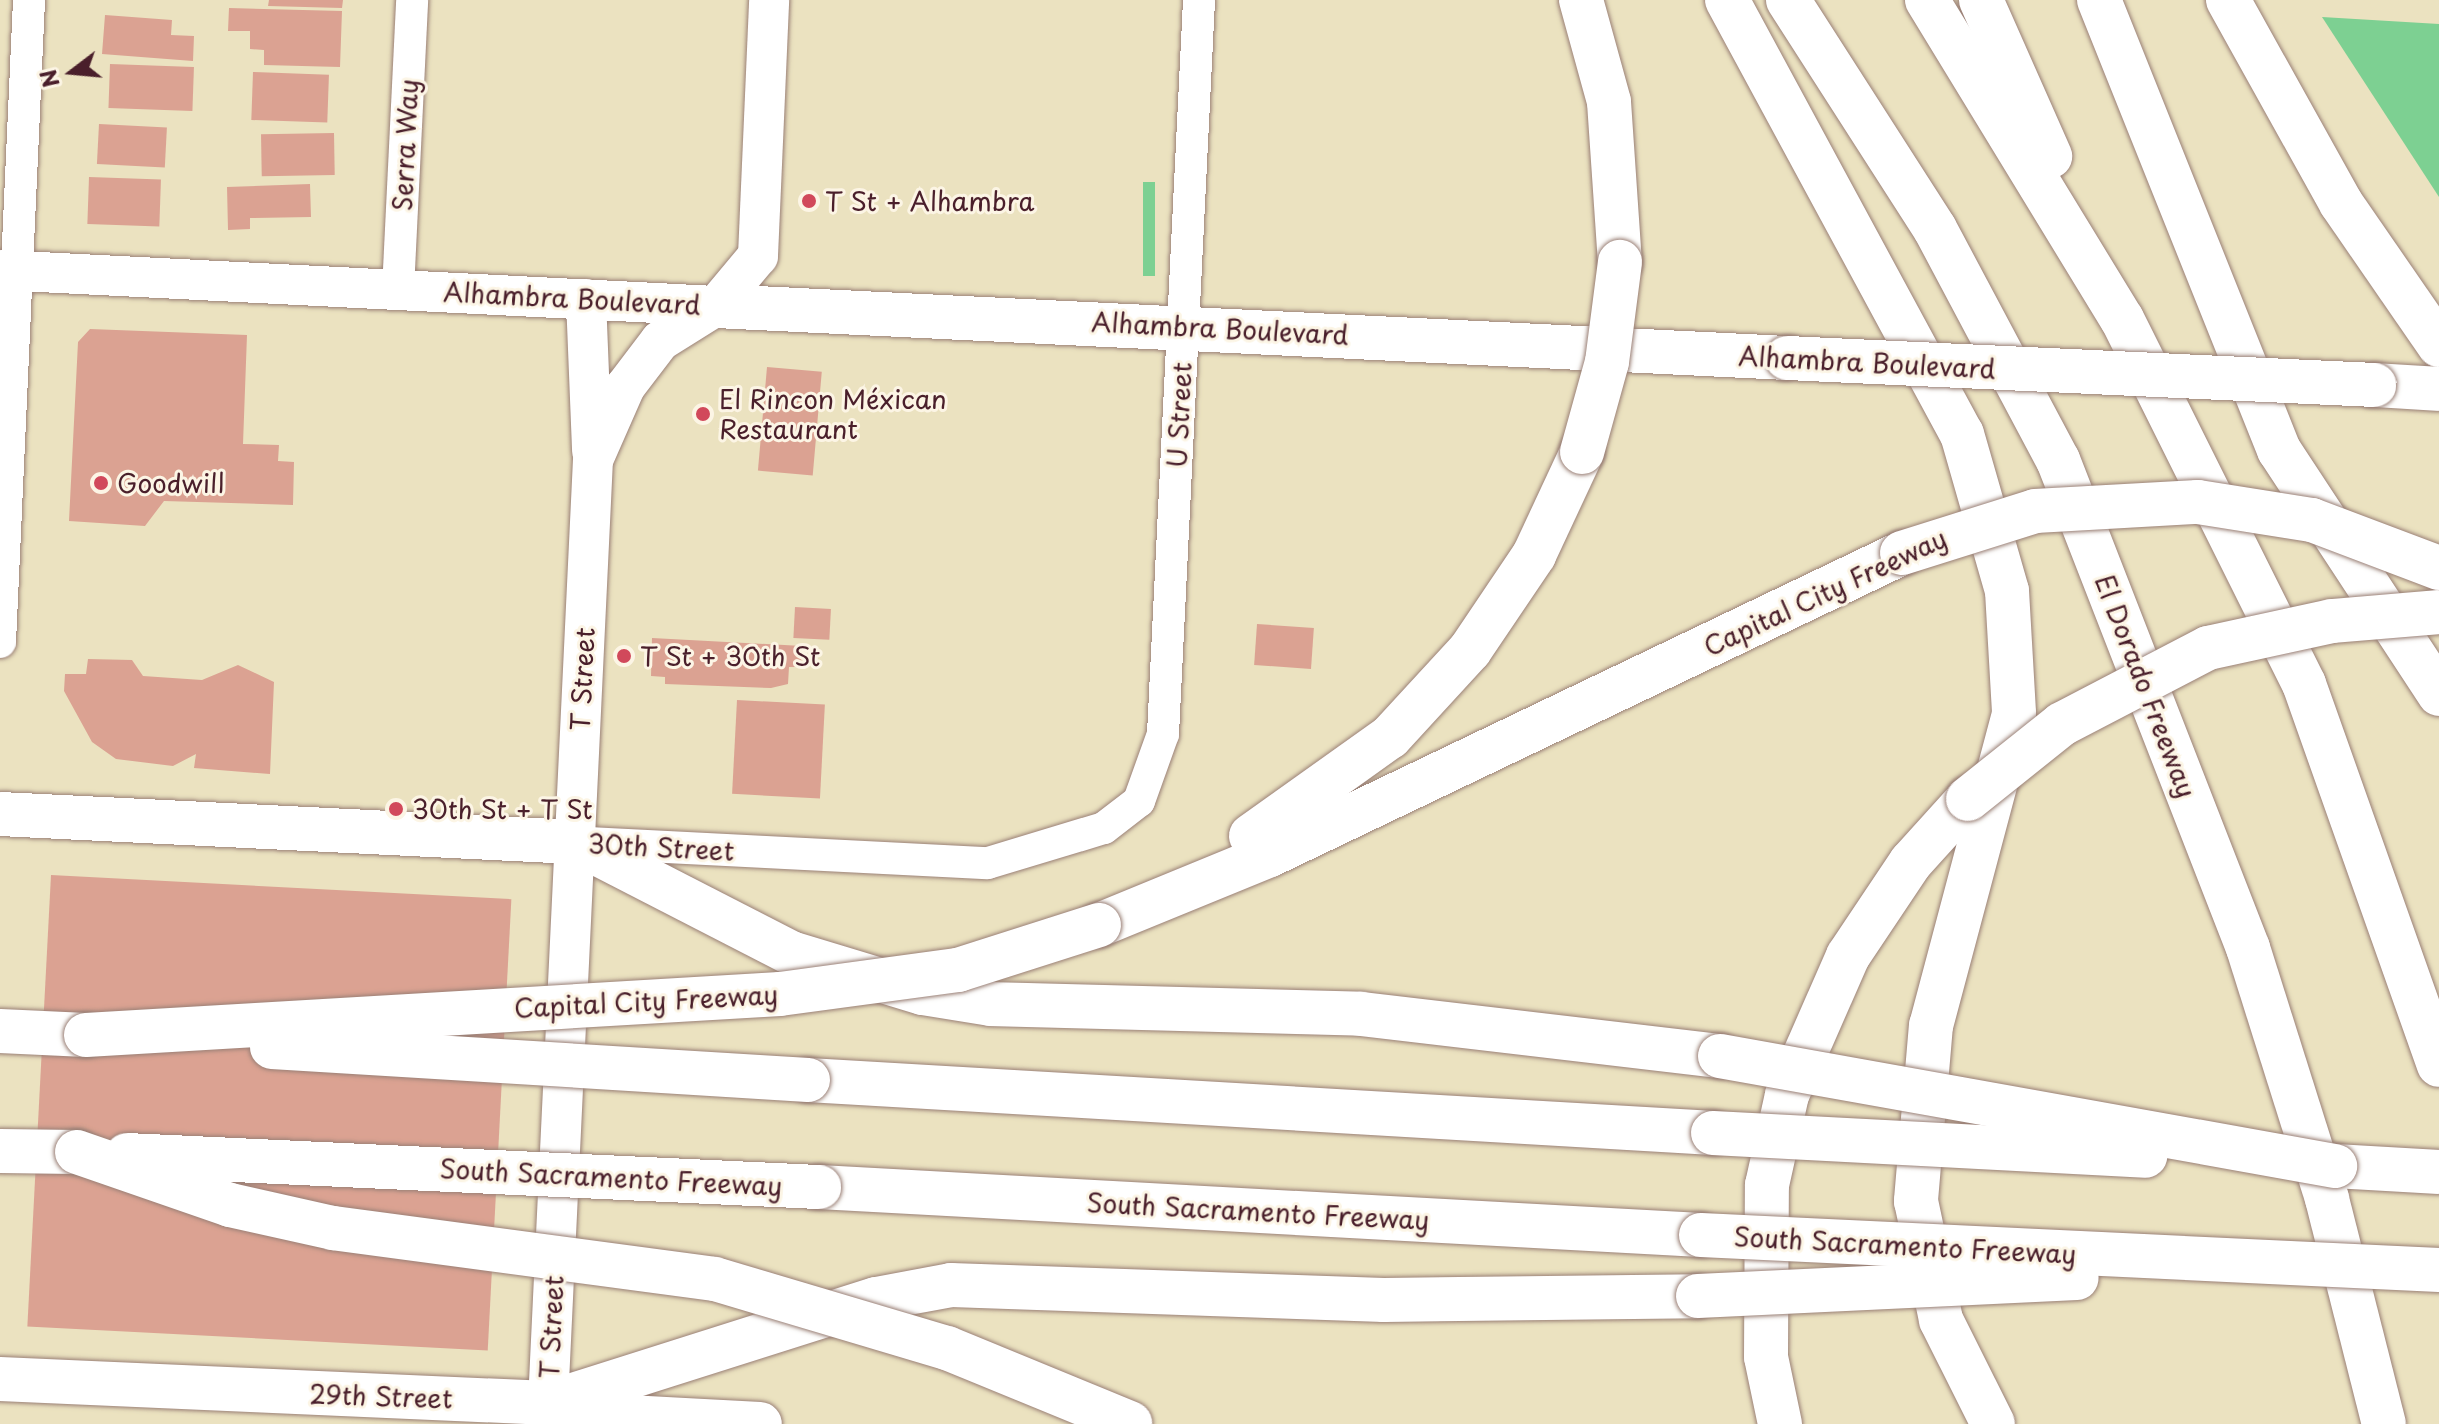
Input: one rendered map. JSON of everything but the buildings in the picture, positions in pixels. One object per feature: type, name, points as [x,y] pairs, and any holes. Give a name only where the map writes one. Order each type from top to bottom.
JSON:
[{"type":"main road","points":[[1099,925],[1301,807],[1390,737],[1503,605],[1582,452],[1607,362],[1620,262],[1609,102],[1581,0]]},
{"type":"main road","points":[[1727,0],[1962,434],[2007,591],[2014,714],[1931,1025],[1916,1201],[1941,1320],[1993,1424]]},
{"type":"main road","name":"El Dorado Freeway","points":[[1788,0],[1935,229],[2058,460],[2248,948],[2327,1199],[2384,1424]]},
{"type":"main road","points":[[1927,0],[2122,319]]},
{"type":"main road","points":[[1981,0],[2122,319],[2304,684],[2439,1065]]},
{"type":"main road","points":[[2069,0],[2184,208]]},
{"type":"main road","points":[[2099,0],[2279,450],[2439,694]]},
{"type":"main road","points":[[2228,0],[2341,203],[2439,345]]},
{"type":"main road","name":"Alhambra Boulevard","points":[[716,306],[1184,325],[2439,389]]},
{"type":"main road","name":"Capital City Freeway","points":[[0,1031],[86,1035],[780,994],[958,970],[1099,925],[1270,855],[1902,553],[2035,511],[2198,502],[2312,520],[2439,568]]},
{"type":"main road","points":[[1780,1424],[1766,1357],[1767,1185],[1787,1095],[1848,956],[1911,862],[1968,799],[2062,724],[2208,648],[2332,621],[2439,612]]},
{"type":"main road","name":"30th Street","points":[[0,814],[575,842]]},
{"type":"main road","points":[[575,842],[791,953],[923,993],[991,1004],[1376,1015],[1720,1056],[2335,1166]]},
{"type":"main road","points":[[86,1035],[1713,1133],[2439,1172]]},
{"type":"main road","points":[[0,1151],[77,1152],[230,1205],[333,1228],[715,1279],[947,1348],[1131,1424]]},
{"type":"main road","name":"South Sacramento Freeway","points":[[77,1152],[2439,1270]]},
{"type":"main road","points":[[548,1413],[876,1299],[951,1285],[1384,1300],[1698,1296],[2343,1265]]},
{"type":"main road","name":"29th Street","points":[[0,1379],[760,1424]]},
{"type":"street","points":[[0,642],[10,270],[29,0]]},
{"type":"street","name":"Serra Way","points":[[398,290],[412,0]]},
{"type":"street","name":"T Street","points":[[548,1413],[593,460],[625,387],[660,341],[716,306],[758,256],[769,0]]},
{"type":"street","name":"U Street","points":[[1163,734],[1199,0]]},
{"type":"street","name":"Alhambra Boulevard","points":[[10,270],[716,306]]},
{"type":"street","points":[[586,299],[593,460]]},
{"type":"street","name":"30th Street","points":[[575,842],[988,863],[1104,828],[1125,815],[1154,772],[1163,734]]},
{"type":"green space","points":[[2322,17],[2439,24],[2439,197]]},
{"type":"green space","points":[[1143,182],[1155,182],[1155,276],[1143,276]]},
{"type":"place","name":"T St + Alhambra","points":[[809,201]]},
{"type":"place","name":"El Rincon Méxican Restaurant","points":[[703,414]]},
{"type":"place","name":"Goodwill","points":[[101,483]]},
{"type":"place","name":"T St + 30th St","points":[[624,656]]},
{"type":"place","name":"30th St + T St","points":[[396,809]]}]
